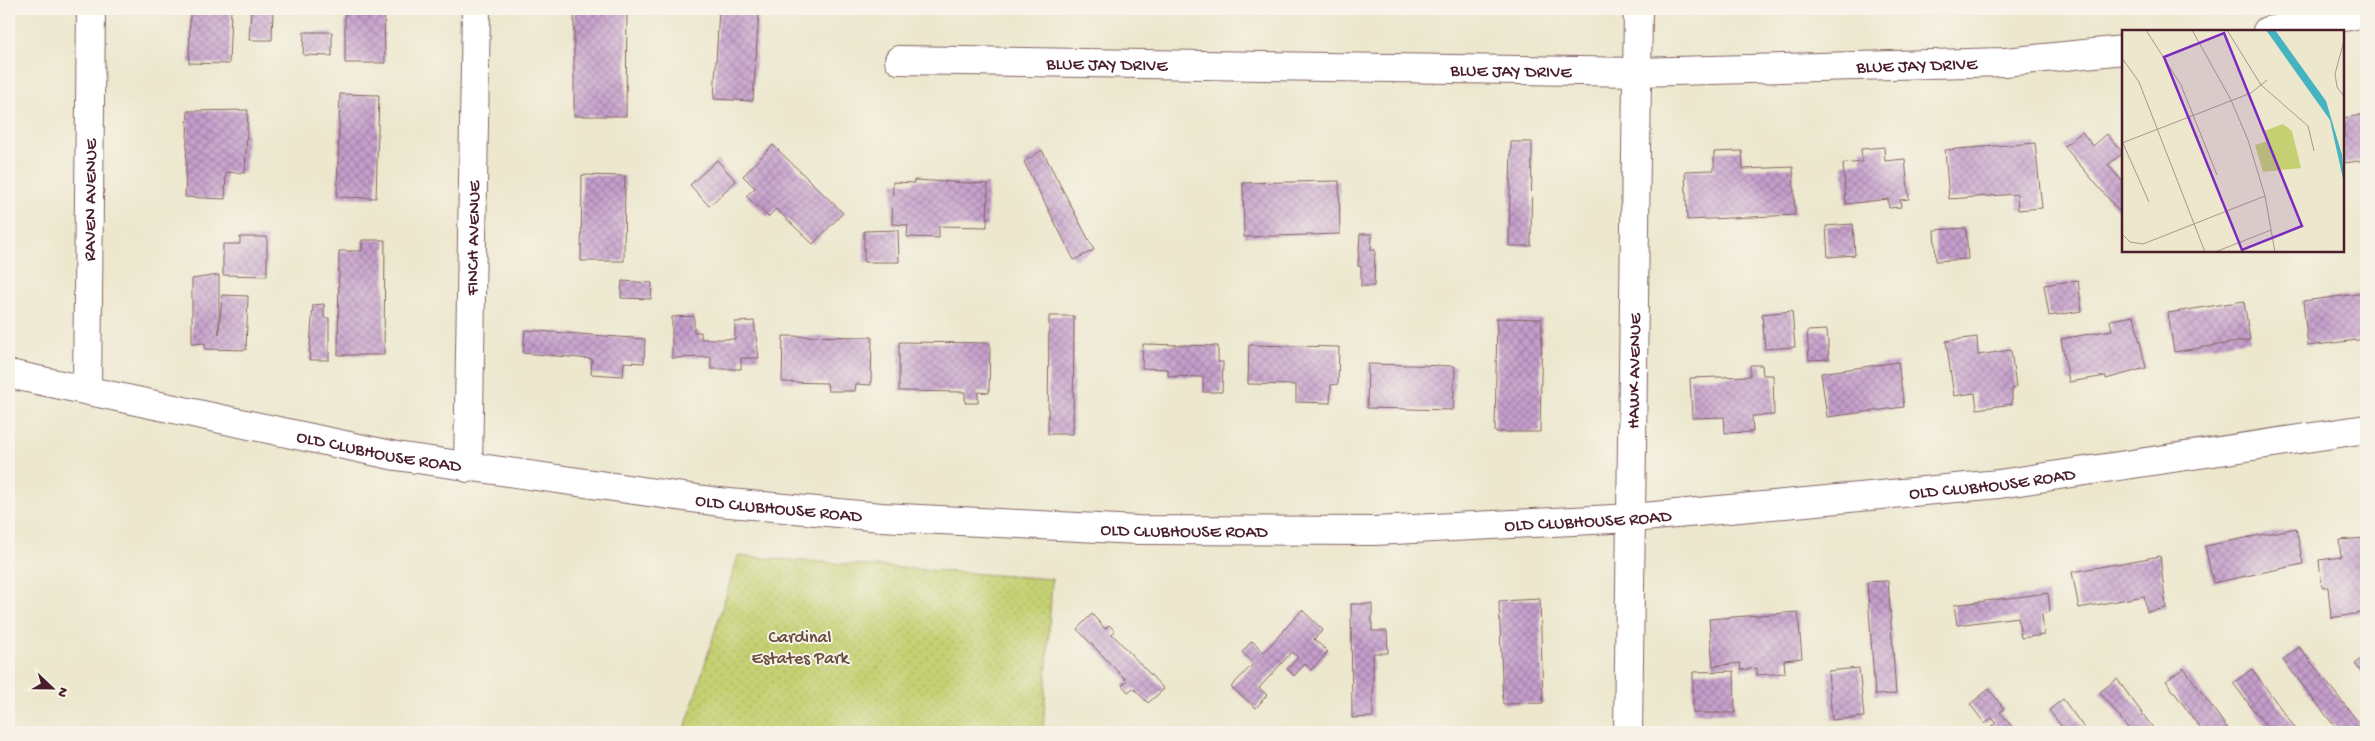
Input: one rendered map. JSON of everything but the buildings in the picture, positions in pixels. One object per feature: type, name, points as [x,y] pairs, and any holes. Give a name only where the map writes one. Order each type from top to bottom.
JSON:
[{"type":"street","name":"RAVEN AVENUE","points":[[87,390],[91,9]]},
{"type":"street","name":"FINCH AVENUE","points":[[468,468],[476,9]]},
{"type":"street","name":"HAWK AVENUE","points":[[1628,732],[1638,9]]},
{"type":"street","points":[[2272,30],[2366,13]]},
{"type":"street","name":"BLUE JAY DRIVE","points":[[900,60],[1637,72],[2005,62],[2122,50]]},
{"type":"street","name":"OLD CLUBHOUSE ROAD","points":[[9,374],[396,456],[468,468],[709,501],[776,508],[880,517],[1137,530],[1374,531],[1632,518],[1999,484],[2366,429]]},
{"type":"green space","name":"Cardinal Estates Park","points":[[738,556],[1052,579],[1043,732],[684,732]]}]
